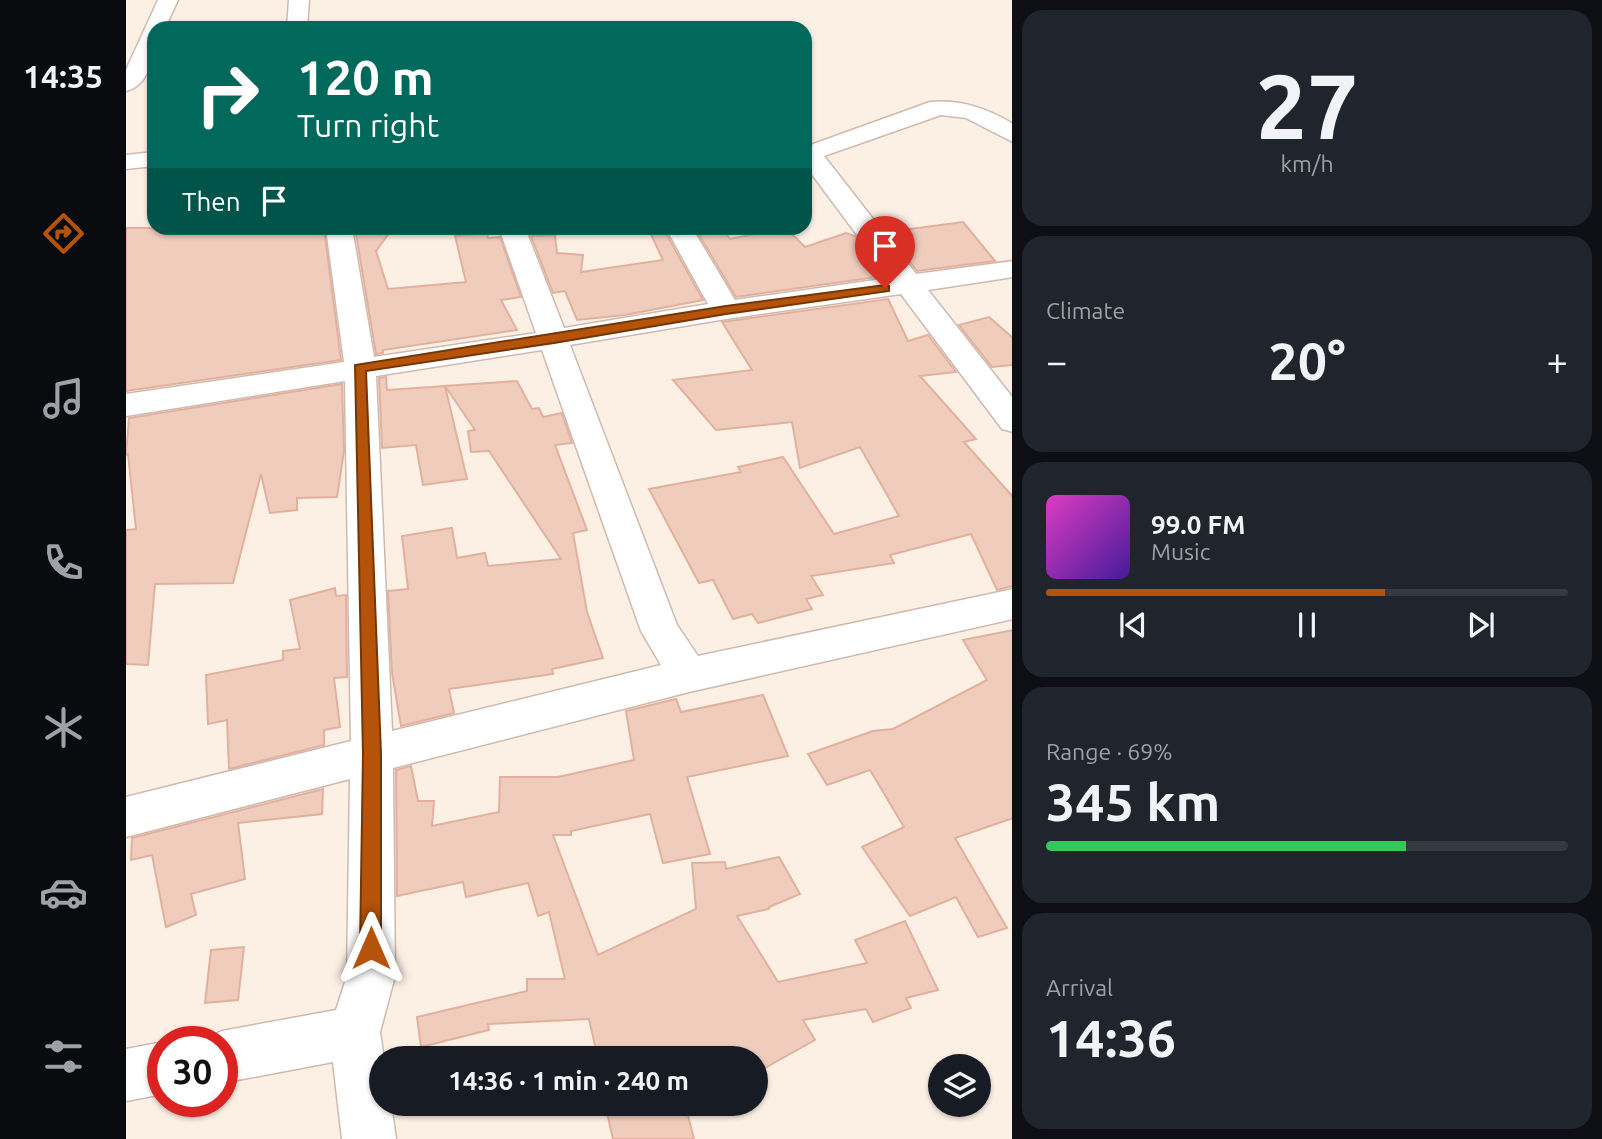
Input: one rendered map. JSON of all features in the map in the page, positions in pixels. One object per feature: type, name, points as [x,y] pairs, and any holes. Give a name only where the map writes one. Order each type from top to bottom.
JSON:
[{"type":"street","points":[[159,21],[168,0]]},
{"type":"street","points":[[298,21],[299,0]]},
{"type":"street","points":[[126,84],[138,69],[147,48]]},
{"type":"street","points":[[812,153],[930,109],[950,106],[993,120],[1012,135]]},
{"type":"street","points":[[126,162],[147,160]]},
{"type":"street","points":[[812,161],[911,285],[1012,421]]},
{"type":"street","points":[[341,235],[360,368],[372,754],[371,976],[355,1032],[369,1139]]},
{"type":"street","points":[[515,235],[660,631],[689,675]]},
{"type":"street","points":[[682,235],[726,310]]},
{"type":"street","points":[[126,405],[726,310],[1012,269]]},
{"type":"street","points":[[126,817],[689,675],[1012,604]]},
{"type":"street","points":[[238,1054],[355,1032]]},
{"type":"street","points":[[126,1075],[147,1071]]},
{"type":"building","points":[[963,222],[995,261],[917,271],[887,232]]},
{"type":"building","points":[[126,228],[147,228],[147,235],[325,235],[341,360],[126,391]]},
{"type":"building","points":[[846,233],[855,236],[884,276],[736,297],[699,235],[727,235],[730,239],[750,235],[793,235],[805,247]]},
{"type":"building","points":[[356,235],[388,235],[376,251],[388,289],[466,282],[455,236],[500,237],[521,297],[501,300],[517,330],[383,350],[383,353],[376,354]]},
{"type":"building","points":[[555,235],[557,253],[583,255],[581,272],[663,260],[651,235],[667,235],[703,300],[625,315],[577,320],[565,291],[553,293],[531,236]]},
{"type":"building","points":[[888,299],[908,341],[928,335],[956,372],[920,376],[976,439],[964,442],[1012,496],[1012,586],[997,590],[971,534],[890,555],[894,563],[811,576],[823,595],[806,599],[812,609],[758,623],[752,614],[733,619],[713,580],[699,583],[649,489],[741,472],[738,467],[783,457],[834,534],[899,516],[860,447],[800,468],[792,422],[716,430],[673,380],[752,370],[722,322]]},
{"type":"building","points":[[989,317],[1012,337],[1012,365],[992,367],[959,325]]},
{"type":"building","points":[[386,377],[387,390],[445,386],[467,479],[423,485],[416,445],[382,448],[379,378]]},
{"type":"building","points":[[517,381],[532,409],[539,408],[543,417],[562,413],[572,443],[555,445],[587,530],[573,533],[587,612],[603,658],[552,669],[553,674],[449,689],[454,713],[401,726],[392,673],[388,591],[408,589],[402,536],[452,528],[457,558],[485,553],[488,566],[561,559],[489,451],[471,452],[468,431],[475,430],[445,386]]},
{"type":"building","points":[[342,384],[344,451],[337,497],[297,498],[297,510],[270,513],[261,474],[233,583],[155,584],[148,665],[126,664],[126,530],[136,529],[128,454],[126,455],[129,418]]},
{"type":"building","points":[[335,588],[336,596],[346,595],[347,677],[334,678],[340,727],[324,730],[324,745],[229,769],[227,720],[208,724],[206,675],[283,660],[283,651],[300,649],[290,600]]},
{"type":"building","points":[[1012,630],[1012,818],[955,838],[1007,928],[978,937],[956,897],[910,916],[862,847],[904,827],[870,770],[827,785],[808,754],[873,731],[893,729],[987,680],[963,640]]},
{"type":"building","points":[[763,695],[788,756],[687,777],[710,854],[663,863],[650,814],[571,831],[571,835],[553,835],[598,955],[696,909],[692,863],[725,862],[726,869],[779,857],[800,894],[769,909],[737,916],[778,982],[867,963],[855,940],[905,921],[938,990],[906,998],[911,1008],[873,1022],[866,1009],[803,1020],[815,1040],[768,1066],[768,1046],[595,1046],[589,1019],[488,1024],[489,1030],[421,1046],[417,1017],[527,991],[527,979],[565,979],[549,912],[538,916],[528,883],[466,897],[463,882],[397,896],[396,770],[411,766],[418,801],[434,801],[432,826],[499,812],[500,777],[558,777],[634,760],[626,711],[676,699],[681,712]]},
{"type":"building","points":[[323,789],[322,814],[238,823],[245,879],[191,894],[196,915],[166,927],[152,855],[131,860],[132,838]]},
{"type":"building","points":[[244,947],[238,1000],[205,1003],[211,950]]},
{"type":"building","points":[[608,1116],[688,1116],[694,1139],[613,1139]]},
{"type":"route","points":[[371,948],[372,754],[360,368],[726,310],[885,288]]}]
